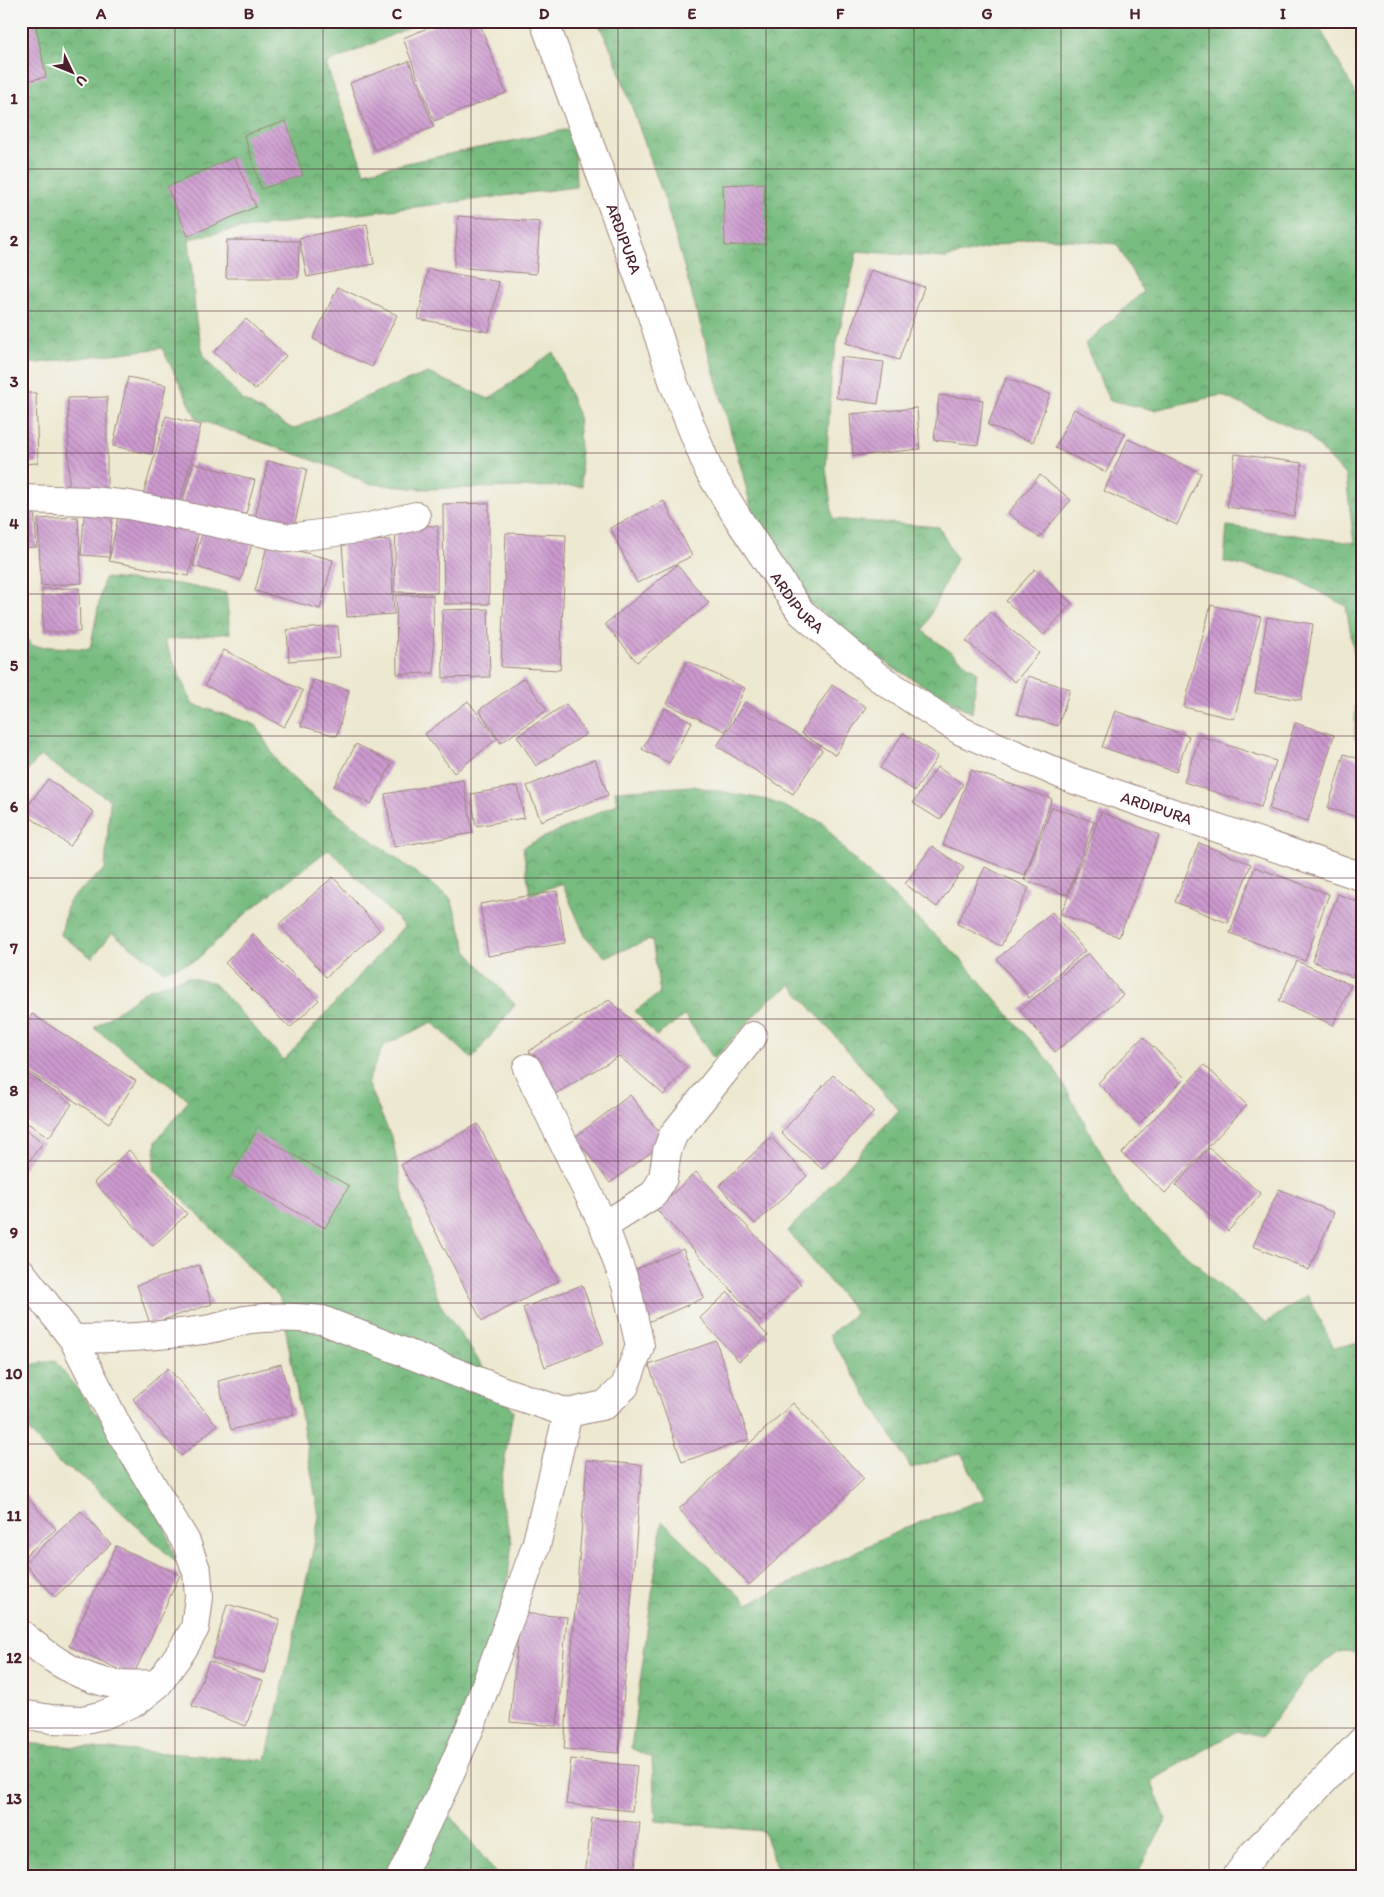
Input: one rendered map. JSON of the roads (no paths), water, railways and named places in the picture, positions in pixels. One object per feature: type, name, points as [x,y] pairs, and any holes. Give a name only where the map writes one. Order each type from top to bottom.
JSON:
[{"type":"street","name":"ARDIPURA","points":[[544,21],[646,297],[674,384],[709,471],[741,523],[801,612],[878,677],[961,731],[1072,779],[1363,877]]},
{"type":"street","points":[[21,499],[83,500],[129,505],[289,538],[365,528],[416,516]]},
{"type":"street","points":[[604,1226],[654,1194],[663,1178],[667,1151],[673,1135],[754,1036]]},
{"type":"street","points":[[73,1340],[131,1338],[206,1330],[246,1320],[295,1317],[322,1320],[506,1392],[568,1413],[605,1405],[625,1386],[640,1346],[626,1285],[604,1226],[527,1068]]},
{"type":"street","points":[[21,1272],[73,1340],[121,1433],[186,1542],[197,1572],[199,1597],[195,1628],[183,1649],[158,1684],[137,1700],[103,1715],[82,1720],[21,1714]]},
{"type":"street","points":[[401,1876],[444,1787],[472,1723],[532,1556],[568,1413]]},
{"type":"street","points":[[21,1634],[45,1654],[69,1669],[105,1682],[158,1684]]},
{"type":"street","points":[[1237,1876],[1253,1854],[1363,1740]]}]
